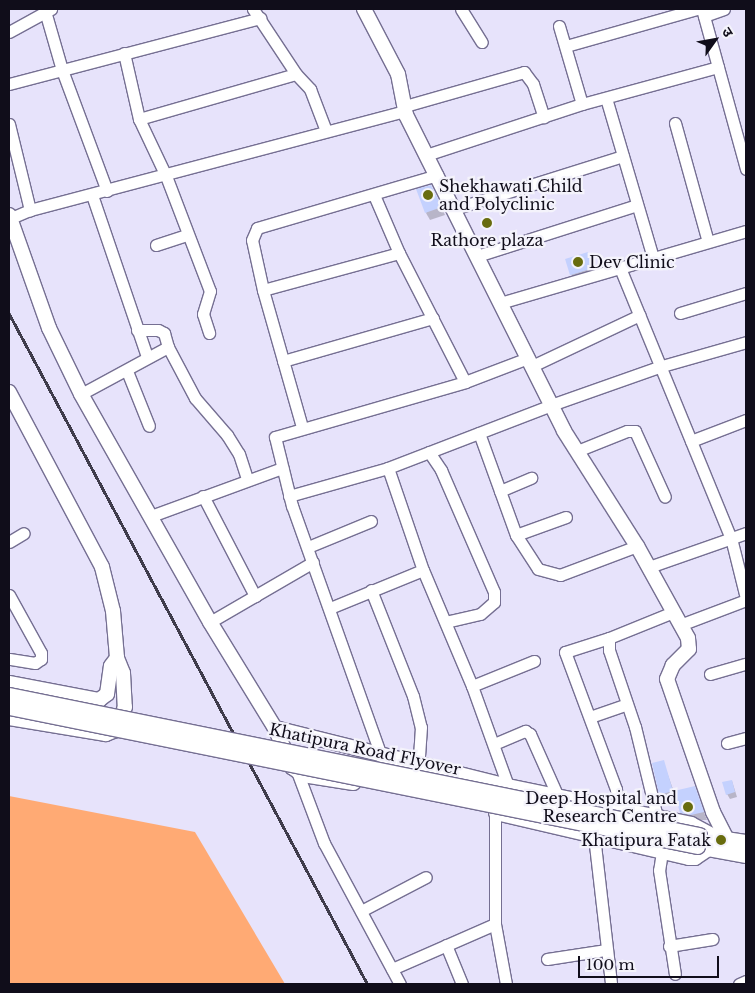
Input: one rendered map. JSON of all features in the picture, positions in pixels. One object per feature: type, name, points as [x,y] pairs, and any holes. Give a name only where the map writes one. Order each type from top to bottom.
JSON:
[{"type":"main road","name":"Khatipura Road Flyover","points":[[9,695],[709,840]]},
{"type":"main road","name":"Khatipura Road Flyover","points":[[9,707],[709,840]]},
{"type":"main road","points":[[709,840],[746,842]]},
{"type":"main road","points":[[709,840],[746,855]]},
{"type":"street","points":[[462,9],[482,42]]},
{"type":"street","points":[[566,46],[701,11],[724,9]]},
{"type":"street","points":[[9,32],[49,10],[62,70],[106,191]]},
{"type":"street","points":[[298,774],[392,790],[662,852],[696,858],[709,840],[713,812],[667,679],[673,664],[689,650],[688,638],[637,546],[577,451],[551,405],[426,155],[405,108],[398,74],[368,10]]},
{"type":"street","points":[[701,11],[718,67],[741,127],[746,168]]},
{"type":"street","points":[[9,84],[124,53],[256,13],[296,74],[310,88],[326,131]]},
{"type":"street","points":[[559,26],[582,104]]},
{"type":"street","points":[[124,53],[139,119],[166,176],[210,291],[203,314],[209,333]]},
{"type":"street","points":[[426,155],[582,104],[718,67]]},
{"type":"street","points":[[400,984],[324,842],[298,774],[275,728],[210,622],[81,394],[50,328],[10,217],[30,210],[166,176],[326,131],[524,72],[533,84],[544,117]]},
{"type":"street","points":[[139,119],[296,74]]},
{"type":"street","points":[[606,98],[653,258]]},
{"type":"street","points":[[675,123],[708,242]]},
{"type":"street","points":[[9,124],[30,210]]},
{"type":"street","points":[[454,209],[623,156]]},
{"type":"street","points":[[302,427],[263,290],[252,240],[257,228],[437,176]]},
{"type":"street","points":[[92,195],[147,357]]},
{"type":"street","points":[[374,195],[400,253],[465,382]]},
{"type":"street","points":[[477,256],[637,205]]},
{"type":"street","points":[[500,303],[746,231]]},
{"type":"street","points":[[156,246],[187,235]]},
{"type":"street","points":[[263,290],[400,253]]},
{"type":"street","points":[[620,268],[662,366],[731,538],[746,599],[680,625]]},
{"type":"street","points":[[680,313],[746,293]]},
{"type":"street","points":[[392,790],[382,752],[342,649],[330,608],[289,496],[275,436],[530,362],[640,315]]},
{"type":"street","points":[[283,361],[433,318]]},
{"type":"street","points":[[137,330],[158,330],[164,333],[168,347],[195,398],[227,434],[239,454],[248,479]]},
{"type":"street","points":[[289,496],[388,468],[551,405],[662,366],[746,342]]},
{"type":"street","points":[[81,394],[127,371],[147,357],[168,347]]},
{"type":"street","points":[[127,371],[149,426]]},
{"type":"street","points":[[9,392],[13,412],[102,567],[112,611],[117,658],[123,673],[125,707],[116,730],[102,734],[9,718]]},
{"type":"street","points":[[691,441],[746,420]]},
{"type":"street","points":[[577,451],[627,431],[636,431],[665,498]]},
{"type":"street","points":[[479,433],[516,535],[538,569],[549,575],[560,575],[637,546]]},
{"type":"street","points":[[429,452],[441,470],[494,592],[494,602],[480,614],[446,622]]},
{"type":"street","points":[[151,516],[282,468]]},
{"type":"street","points":[[388,468],[423,570],[472,686],[508,786]]},
{"type":"street","points":[[500,491],[531,478]]},
{"type":"street","points":[[202,496],[255,596]]},
{"type":"street","points":[[516,535],[566,517]]},
{"type":"street","points":[[308,547],[371,521]]},
{"type":"street","points":[[9,542],[24,533]]},
{"type":"street","points":[[649,567],[746,533]]},
{"type":"street","points":[[210,622],[313,562]]},
{"type":"street","points":[[330,608],[423,570]]},
{"type":"street","points":[[371,590],[413,696],[422,727],[415,795]]},
{"type":"street","points":[[9,594],[41,653],[41,659],[35,663],[9,659]]},
{"type":"street","points":[[618,807],[616,789],[565,652],[609,638],[673,612]]},
{"type":"street","points":[[609,638],[609,650],[627,704],[657,817]]},
{"type":"street","points":[[9,683],[99,700],[107,694],[111,666],[117,658]]},
{"type":"street","points":[[472,686],[534,661]]},
{"type":"street","points":[[710,674],[746,664]]},
{"type":"street","points":[[590,717],[627,704]]},
{"type":"street","points":[[275,728],[382,752],[508,786],[618,807],[691,824],[709,840]]},
{"type":"street","points":[[494,744],[525,731],[530,734],[558,797]]},
{"type":"street","points":[[727,743],[746,738]]},
{"type":"street","points":[[495,813],[495,924],[506,984]]},
{"type":"street","points":[[594,836],[611,984]]},
{"type":"street","points":[[662,852],[660,870],[669,946],[675,974]]},
{"type":"street","points":[[361,911],[426,877]]},
{"type":"street","points":[[392,969],[495,924]]},
{"type":"street","points":[[669,946],[712,939]]},
{"type":"street","points":[[446,945],[462,984]]},
{"type":"street","points":[[547,959],[606,950]]},
{"type":"street","points":[[739,984],[746,981]]},
{"type":"shaded area","points":[[9,796],[195,832],[285,984],[9,984]]},
{"type":"building","points":[[431,185],[442,207],[425,213],[416,189]]},
{"type":"building","points":[[588,252],[593,268],[570,275],[565,259]]},
{"type":"building","points":[[664,760],[673,791],[659,795],[652,763]]},
{"type":"building","points":[[732,780],[735,792],[726,795],[722,782]]},
{"type":"building","points":[[695,786],[704,812],[691,815],[680,813],[674,791]]},
{"type":"railway","points":[[9,314],[367,984]]},
{"type":"place","name":"Shekhawati Child and Polyclinic","points":[[428,195]]},
{"type":"place","name":"Rathore plaza","points":[[487,223]]},
{"type":"place","name":"Dev Clinic","points":[[578,262]]},
{"type":"place","name":"Deep Hospital and Research Centre","points":[[688,807]]},
{"type":"place","name":"Khatipura Fatak","points":[[721,840]]}]
